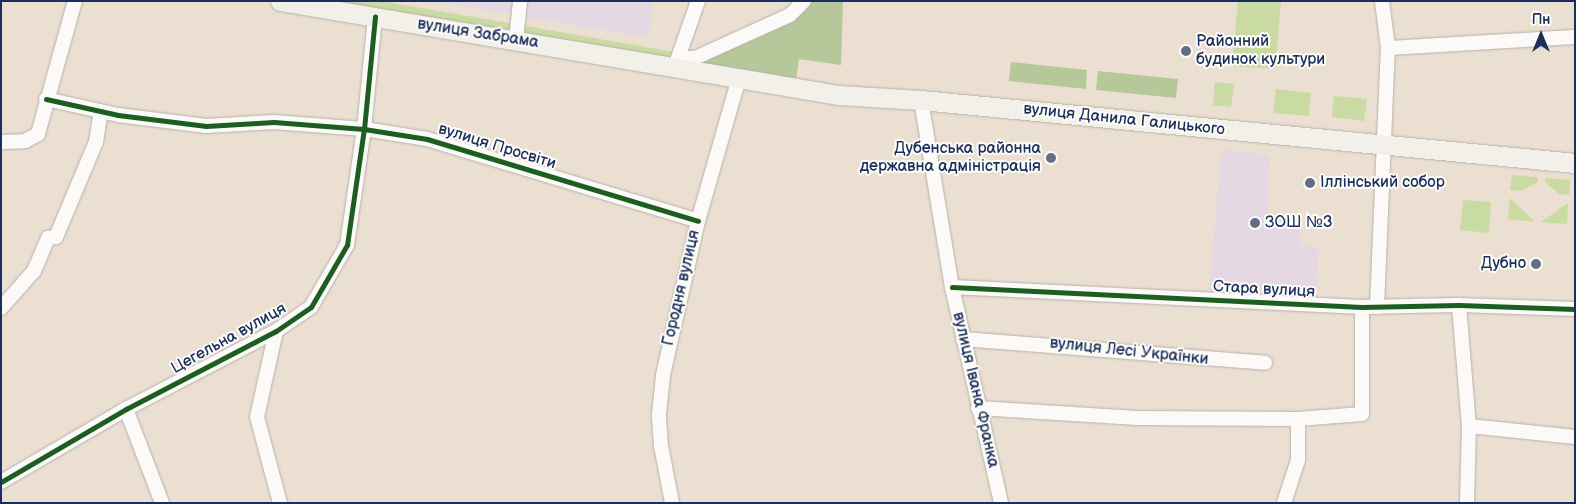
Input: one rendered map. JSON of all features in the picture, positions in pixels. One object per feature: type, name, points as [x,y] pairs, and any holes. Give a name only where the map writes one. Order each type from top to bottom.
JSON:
[{"type":"main road","name":"вулиця Забрама","points":[[280,1],[516,40],[677,63]]},
{"type":"main road","name":"вулиця Данила Галицького","points":[[677,63],[739,78],[839,95],[921,100],[1575,163]]},
{"type":"street","points":[[1,142],[25,141],[38,134],[46,99],[61,55],[74,1]]},
{"type":"street","points":[[516,40],[520,1]]},
{"type":"street","points":[[677,63],[698,1]]},
{"type":"street","points":[[677,63],[695,58],[790,15],[804,1]]},
{"type":"street","points":[[1377,306],[1388,48],[1382,1]]},
{"type":"street","name":"Цегельна вулиця","points":[[1,482],[126,409],[276,331],[311,307],[347,245],[364,129],[375,17]]},
{"type":"street","points":[[1388,48],[1575,37]]},
{"type":"street","name":"Городня вулиця","points":[[672,503],[661,446],[659,414],[663,375],[698,221],[739,78]]},
{"type":"street","name":"вулиця Просвіти","points":[[46,99],[101,111],[206,126],[274,122],[364,129],[427,139],[698,221]]},
{"type":"street","name":"вулиця Івана Франка","points":[[921,100],[952,287],[1001,503]]},
{"type":"street","points":[[1,308],[34,271],[48,238],[56,236],[96,142],[101,111]]},
{"type":"street","name":"Стара вулиця","points":[[952,287],[1362,308],[1377,306],[1459,305],[1575,309]]},
{"type":"street","points":[[1459,305],[1468,426],[1467,503]]},
{"type":"street","points":[[978,408],[1137,418],[1298,419],[1362,414],[1362,308]]},
{"type":"street","points":[[276,331],[258,416],[280,503]]},
{"type":"street","name":"вулиця Лесі Українки","points":[[963,339],[1265,363]]},
{"type":"street","points":[[126,409],[162,503]]},
{"type":"street","points":[[1284,503],[1298,460],[1298,419]]},
{"type":"street","points":[[1468,426],[1575,437]]},
{"type":"shaded area","points":[[434,1],[517,1],[516,15]]},
{"type":"shaded area","points":[[523,1],[653,1],[648,38],[521,16]]},
{"type":"shaded area","name":"ЗОШ №3","points":[[1221,149],[1270,155],[1268,214],[1290,217],[1299,229],[1301,244],[1319,247],[1316,299],[1209,293]]},
{"type":"green space","points":[[328,1],[381,1],[515,24],[514,32]]},
{"type":"green space","points":[[809,1],[843,1],[841,65],[799,59],[796,79],[697,63]]},
{"type":"green space","points":[[1238,1],[1281,1],[1275,69],[1232,66]]},
{"type":"green space","points":[[520,25],[674,52],[672,59],[519,33]]},
{"type":"green space","points":[[1011,62],[1087,70],[1086,89],[1009,81]]},
{"type":"green space","points":[[1098,71],[1178,79],[1176,98],[1096,90]]},
{"type":"green space","points":[[1215,82],[1234,84],[1231,107],[1213,105]]},
{"type":"green space","points":[[1276,89],[1311,93],[1309,116],[1273,113]]},
{"type":"green space","points":[[1334,96],[1367,99],[1364,121],[1332,117]]},
{"type":"green space","points":[[1512,175],[1538,177],[1538,182],[1521,191],[1510,190]]},
{"type":"green space","points":[[1545,178],[1570,180],[1569,195],[1559,194],[1545,182]]},
{"type":"green space","points":[[1510,198],[1535,222],[1508,219]]},
{"type":"green space","points":[[1463,200],[1491,202],[1489,233],[1460,230]]},
{"type":"green space","points":[[1568,203],[1567,224],[1541,222]]},
{"type":"cycle path","points":[[1,482],[126,409],[276,331],[311,307],[347,245],[364,129],[375,17]]},
{"type":"cycle path","points":[[46,99],[118,115],[206,126],[274,122],[364,129],[427,139],[698,221]]},
{"type":"cycle path","points":[[952,287],[1362,307],[1459,305],[1575,309]]},
{"type":"place","name":"Районний будинок культури","points":[[1186,51]]},
{"type":"place","name":"Дубенська районна державна адміністрація","points":[[1051,158]]},
{"type":"place","name":"Іллінський собор","points":[[1310,183]]},
{"type":"place","name":"ЗОШ №3","points":[[1255,223]]},
{"type":"place","name":"Дубно","points":[[1536,264]]}]
